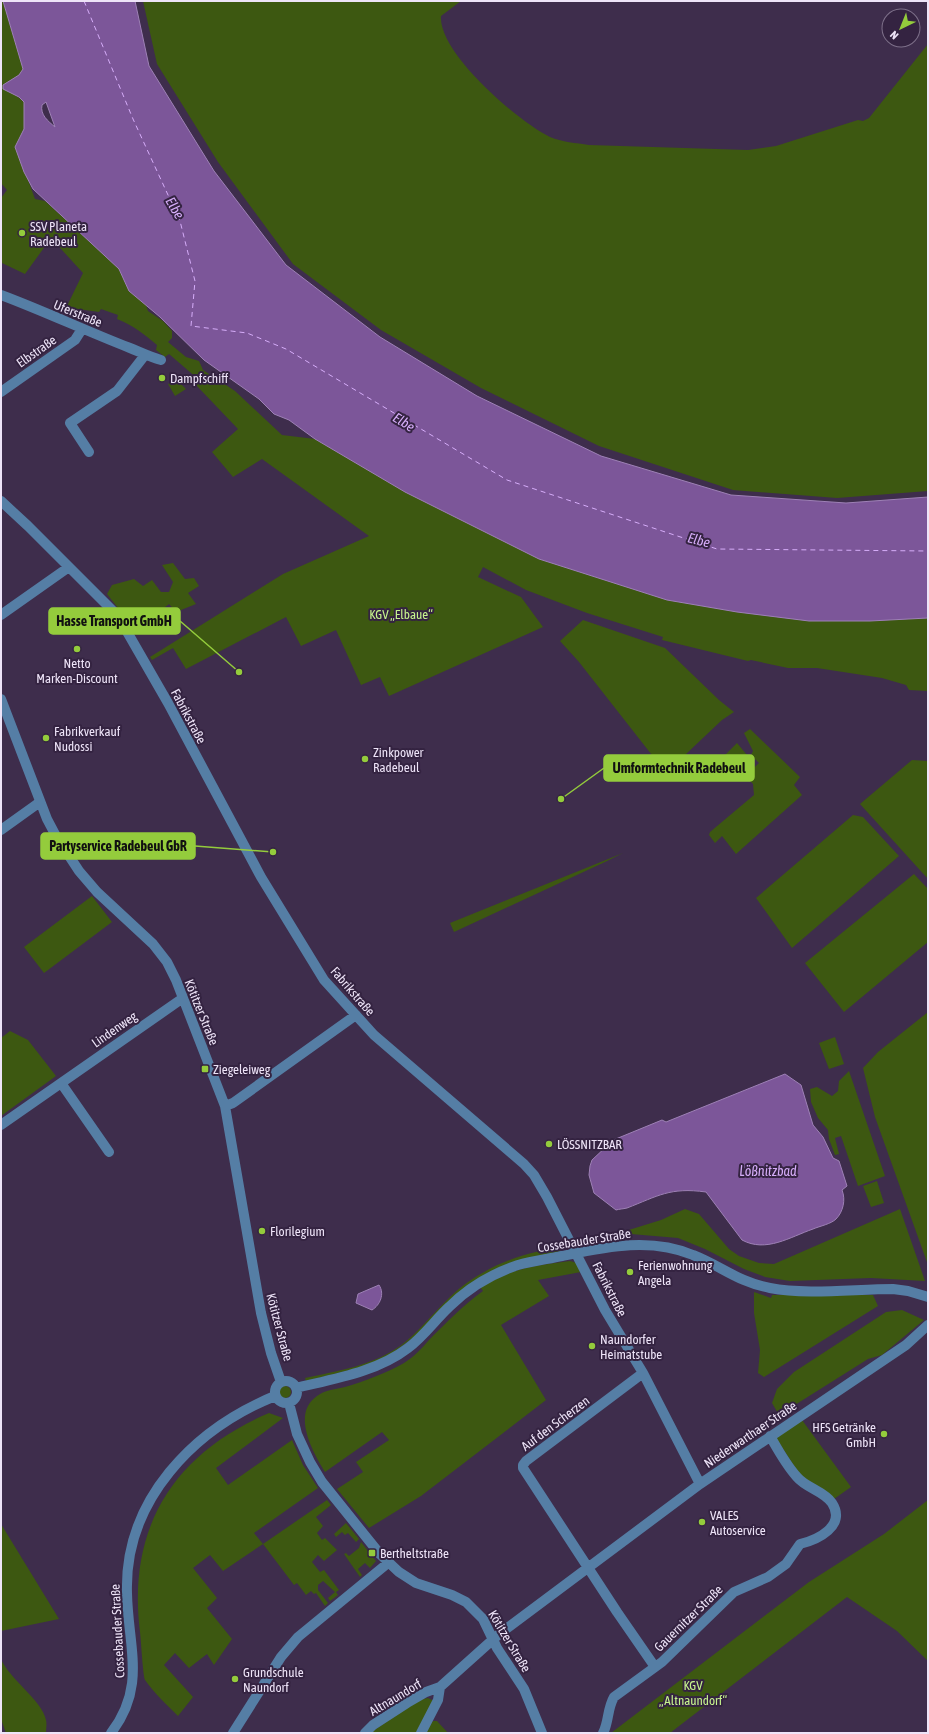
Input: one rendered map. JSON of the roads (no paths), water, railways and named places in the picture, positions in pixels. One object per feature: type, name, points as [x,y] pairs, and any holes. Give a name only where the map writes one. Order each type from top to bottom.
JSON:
[{"type":"street","name":"Uferstraße","points":[[1,295],[136,350],[144,355],[161,360]]},
{"type":"street","name":"Elbstraße","points":[[1,392],[75,340],[82,329]]},
{"type":"street","points":[[89,452],[70,423],[117,392],[144,355]]},
{"type":"street","name":"Fabrikstraße","points":[[1,501],[118,616],[162,691],[270,891],[324,980],[374,1035],[527,1167],[544,1191],[605,1310],[643,1373],[700,1484]]},
{"type":"street","points":[[1,615],[69,567]]},
{"type":"street","name":"Kötitzer Straße","points":[[1,699],[40,802],[56,836],[79,871],[97,892],[154,944],[167,962],[183,998],[225,1106],[261,1313],[271,1352],[281,1382]]},
{"type":"street","points":[[1,830],[40,802]]},
{"type":"street","name":"Lindenweg","points":[[1,1125],[183,998]]},
{"type":"street","points":[[225,1106],[233,1104],[356,1015]]},
{"type":"street","points":[[61,1083],[109,1152]]},
{"type":"street","name":"Cossebauder Straße","points":[[296,1388],[347,1375],[381,1364],[394,1357],[422,1336],[465,1292],[490,1276],[520,1265],[618,1246],[653,1245],[693,1255],[742,1280],[770,1288],[791,1290],[893,1289],[908,1291],[928,1297]]},
{"type":"street","name":"Niederwarthaer Straße","points":[[493,1639],[587,1567],[700,1484],[906,1345],[928,1325]]},
{"type":"street","name":"Auf den Scherzen","points":[[587,1567],[523,1468],[523,1465],[643,1373]]},
{"type":"street","name":"Kötitzer Straße","points":[[275,1396],[275,1388],[281,1382],[288,1381],[296,1388]]},
{"type":"street","points":[[275,1396],[280,1402],[289,1403],[296,1396],[296,1388]]},
{"type":"street","name":"Cossebauder Straße","points":[[111,1733],[127,1706],[132,1688],[133,1667],[128,1612],[127,1573],[132,1547],[146,1507],[171,1468],[198,1442],[242,1412],[275,1396]]},
{"type":"street","name":"Kötitzer Straße","points":[[289,1403],[297,1434],[316,1472],[340,1506],[388,1563],[416,1583],[452,1595],[466,1602],[483,1619],[493,1639],[524,1689],[542,1733]]},
{"type":"street","name":"Gauernitzer Straße","points":[[603,1733],[606,1728],[609,1706],[614,1697],[655,1667],[734,1592],[768,1577],[786,1564],[800,1544],[813,1541],[825,1535],[833,1524],[835,1513],[832,1503],[798,1479],[770,1436]]},
{"type":"street","points":[[233,1733],[281,1657],[298,1636],[388,1563]]},
{"type":"street","points":[[587,1567],[655,1667]]},
{"type":"street","name":"Altnaundorf","points":[[365,1733],[373,1725],[407,1703],[426,1692],[440,1688],[493,1639]]},
{"type":"street","name":"Altnaundorf","points":[[421,1733],[438,1700],[440,1688]]},
{"type":"water","name":"Elbe","points":[[3,1],[135,1],[149,66],[214,171],[286,265],[380,337],[477,396],[601,456],[731,495],[846,503],[928,497],[928,618],[870,621],[809,621],[737,612],[667,600],[539,559],[405,492],[315,439],[289,420],[274,414],[259,399],[204,360],[160,317],[129,291],[119,269],[33,189],[24,172],[15,147],[24,129],[24,102],[19,97],[3,89],[3,85],[19,75],[23,69]],"holes":[[[46,102],[55,127],[45,118],[42,112],[42,105]]]},
{"type":"water","name":"Lößnitzbad","points":[[785,1074],[801,1085],[813,1125],[823,1137],[833,1158],[839,1161],[847,1186],[842,1190],[844,1202],[842,1209],[834,1221],[778,1242],[760,1245],[751,1244],[742,1240],[706,1192],[673,1192],[656,1196],[627,1208],[616,1210],[594,1193],[589,1175],[590,1166],[592,1160],[608,1145],[606,1143],[662,1120],[666,1122]]},
{"type":"water","points":[[379,1285],[382,1296],[375,1308],[372,1310],[356,1303],[358,1294]]},
{"type":"place","name":"SSV Planeta Radebeul","points":[[22,233]]},
{"type":"place","name":"Dampfschiff","points":[[162,378]]},
{"type":"place","name":"Netto Marken-Discount","points":[[77,649]]},
{"type":"place","name":"Hasse Transport GmbH","points":[[239,672]]},
{"type":"place","name":"Fabrikverkauf Nudossi","points":[[46,738]]},
{"type":"place","name":"Zinkpower Radebeul","points":[[365,759]]},
{"type":"place","name":"Umformtechnik Radebeul","points":[[561,799]]},
{"type":"place","name":"Partyservice Radebeul GbR","points":[[273,852]]},
{"type":"place","name":"Ziegeleiweg","points":[[205,1069]]},
{"type":"place","name":"LÖSSNITZBAR","points":[[549,1144]]},
{"type":"place","name":"Florilegium","points":[[262,1231]]},
{"type":"place","name":"Ferienwohnung Angela","points":[[630,1272]]},
{"type":"place","name":"Naundorfer Heimatstube","points":[[592,1346]]},
{"type":"place","name":"HFS Getränke GmbH","points":[[884,1434]]},
{"type":"place","name":"VALES Autoservice","points":[[702,1522]]},
{"type":"place","name":"Bertheltstraße","points":[[372,1553]]},
{"type":"place","name":"Grundschule Naundorf","points":[[235,1679]]},
{"type":"park label","name":"KGV „Elbaue“","points":[[401,614]]},
{"type":"park label","name":"KGV „Altnaundorf“","points":[[693,1692]]}]
